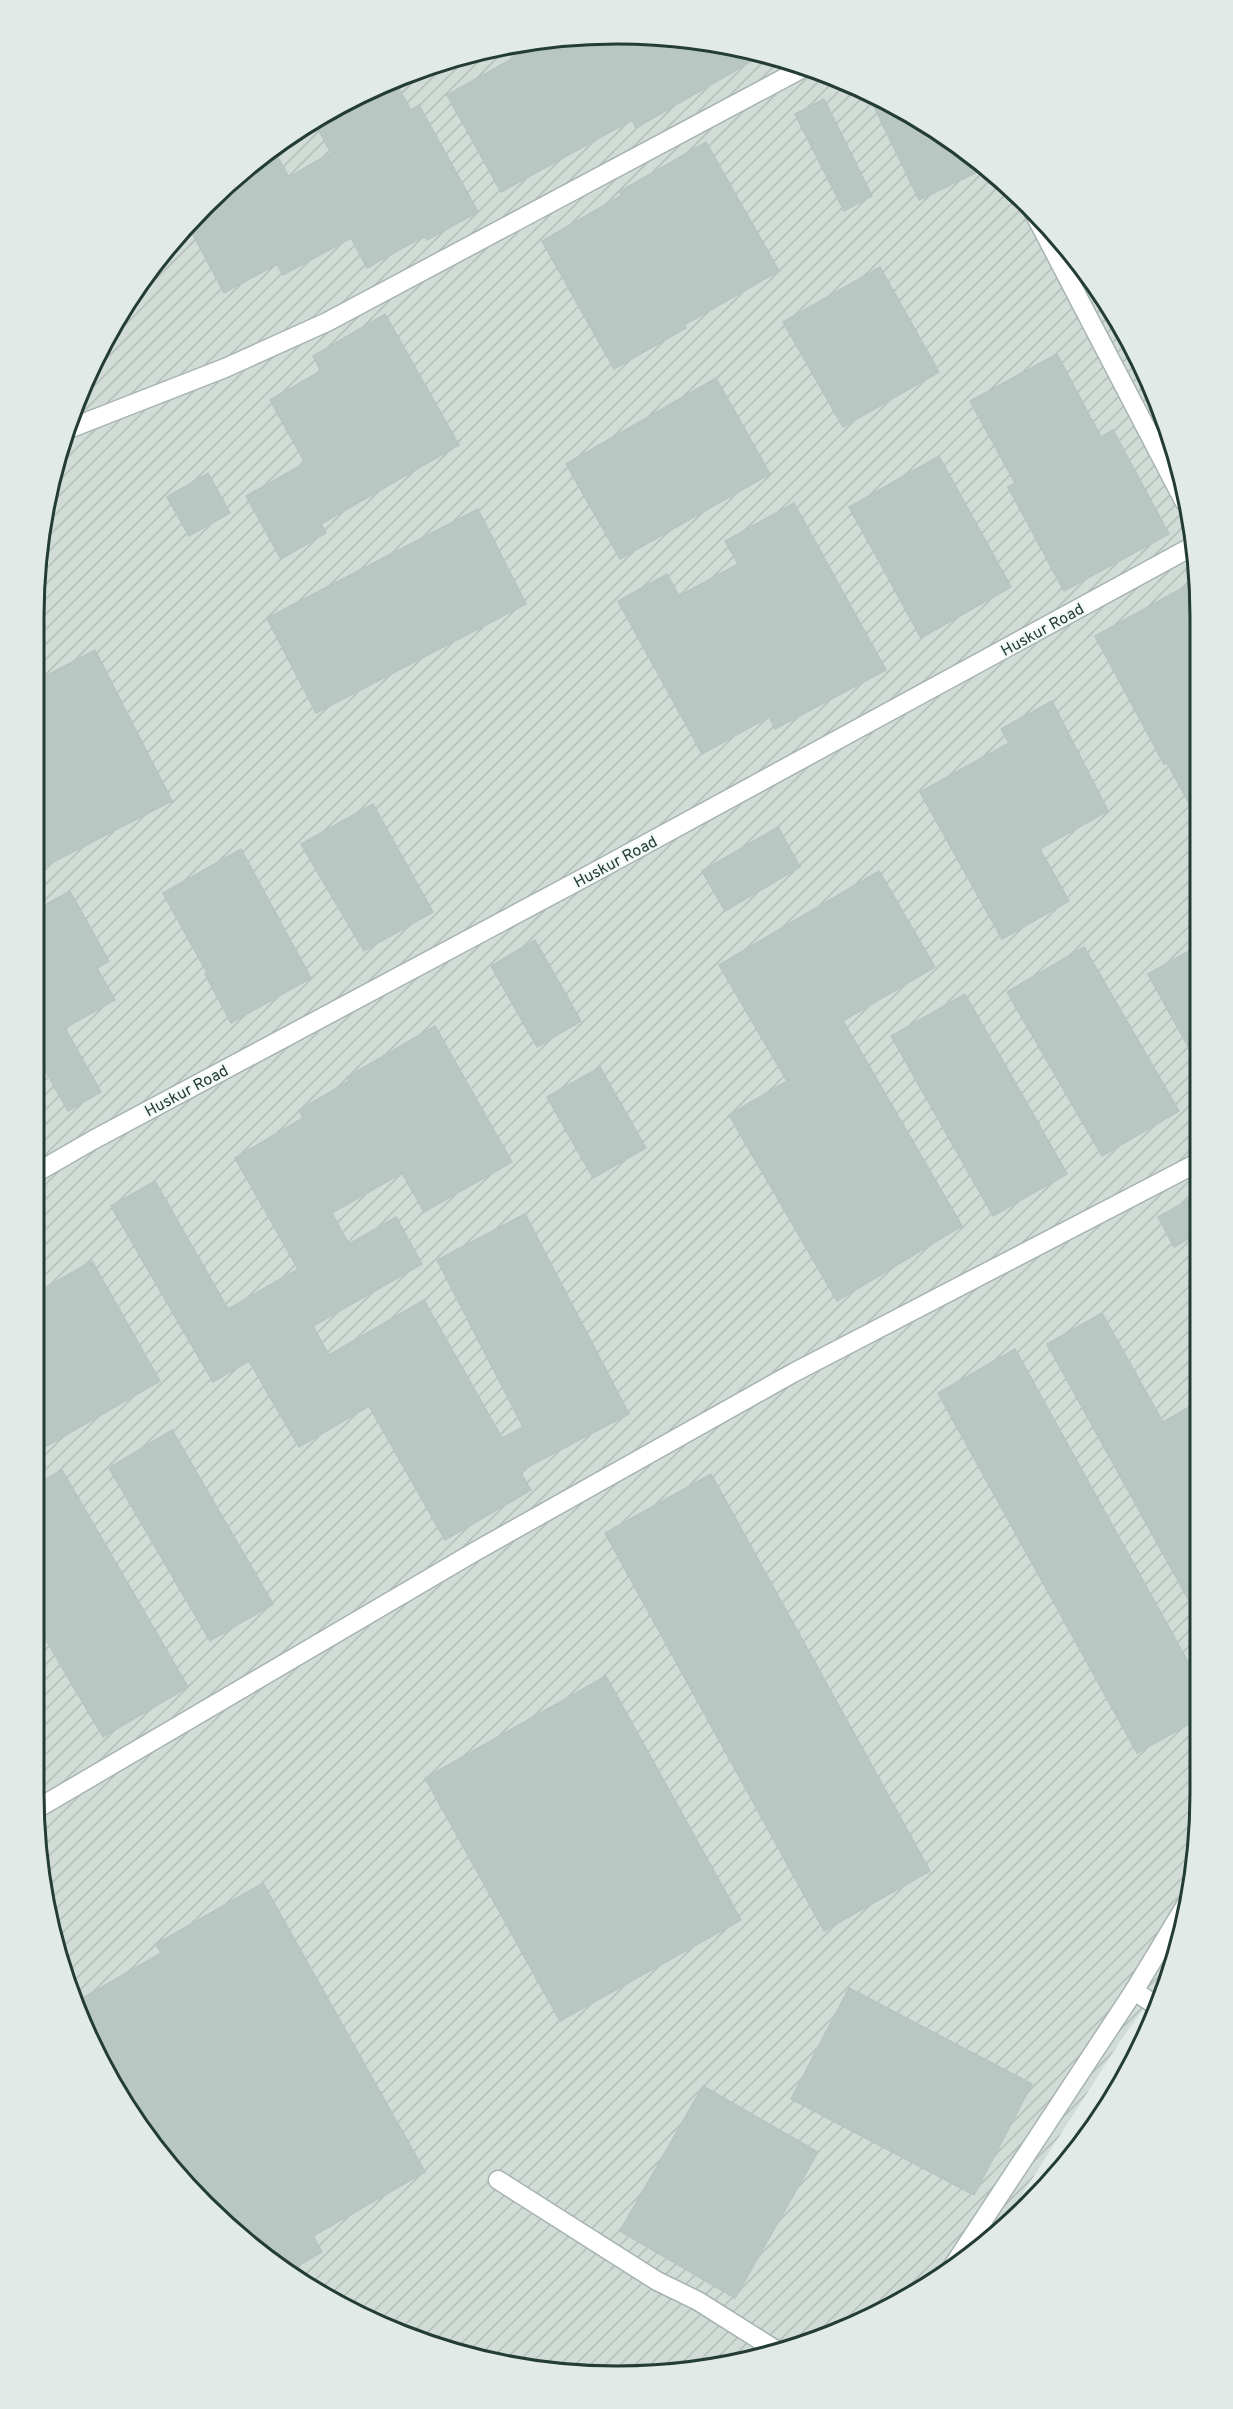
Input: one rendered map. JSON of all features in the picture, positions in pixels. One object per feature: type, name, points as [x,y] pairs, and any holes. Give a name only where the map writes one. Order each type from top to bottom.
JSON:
[{"type":"street","points":[[76,426],[225,368],[327,322],[795,72]]},
{"type":"street","points":[[1048,241],[1172,478]]},
{"type":"street","name":"Huskur Road","points":[[44,1168],[1186,550]]},
{"type":"street","points":[[44,1805],[476,1551],[793,1373],[1190,1167]]},
{"type":"street","points":[[966,2246],[1134,1991],[1173,1926]]},
{"type":"street","points":[[1134,1991],[1150,2001]]},
{"type":"street","points":[[498,2180],[657,2281],[698,2301],[768,2345]]},
{"type":"shaded area","points":[[616,44],[654,45],[691,48],[765,63],[836,87],[870,103],[903,120],[965,162],[1022,211],[1047,239],[1093,298],[1113,330],[1146,397],[1159,432],[1170,468],[1185,542],[1190,616],[1190,1792],[1185,1867],[1170,1941],[1152,1997],[1119,2043],[1017,2203],[965,2247],[903,2289],[836,2322],[765,2346],[691,2361],[616,2366],[579,2364],[542,2361],[468,2346],[397,2322],[330,2289],[268,2247],[211,2198],[162,2141],[140,2111],[103,2046],[74,1977],[63,1941],[48,1867],[44,1792],[44,616],[48,542],[63,468],[87,397],[120,330],[162,268],[211,211],[268,162],[298,140],[363,103],[432,74],[468,63],[542,48]]},
{"type":"building","points":[[616,44],[654,45],[691,48],[753,60],[636,128],[632,120],[501,192],[447,95],[526,51],[542,48]]},
{"type":"building","points":[[398,87],[411,110],[419,105],[478,212],[427,240],[424,236],[367,268],[351,238],[283,275],[277,264],[224,293],[192,232],[211,211],[264,165],[279,159],[289,177],[331,153],[317,128]]},
{"type":"building","points":[[824,99],[872,196],[844,211],[795,114]]},
{"type":"building","points":[[873,105],[935,140],[977,172],[919,200]]},
{"type":"building","points":[[706,142],[779,271],[684,325],[686,328],[614,369],[542,241],[622,195],[619,192]]},
{"type":"building","points":[[880,267],[939,372],[843,427],[783,322]]},
{"type":"building","points":[[385,314],[459,445],[321,524],[326,533],[281,559],[246,496],[305,463],[270,400],[321,371],[313,356]]},
{"type":"building","points":[[1057,354],[1101,437],[1113,430],[1169,534],[1064,591],[1008,487],[1015,483],[970,401]]},
{"type":"building","points":[[716,378],[770,474],[620,559],[566,464]]},
{"type":"building","points":[[939,456],[1011,587],[921,638],[849,507]]},
{"type":"building","points":[[208,473],[230,513],[189,536],[167,497]]},
{"type":"building","points":[[794,503],[886,670],[775,729],[769,717],[702,754],[618,601],[667,574],[679,596],[738,564],[725,541]]},
{"type":"building","points":[[478,509],[526,604],[316,713],[267,618]]},
{"type":"building","points":[[1188,585],[1190,805],[1167,763],[1164,764],[1095,636]]},
{"type":"building","points":[[95,650],[172,801],[44,867],[44,677]]},
{"type":"building","points":[[1052,701],[1108,811],[1040,849],[1069,901],[1002,939],[920,792],[1009,743],[1001,729]]},
{"type":"building","points":[[373,804],[433,912],[364,951],[301,844]]},
{"type":"building","points":[[778,827],[800,867],[725,911],[702,871]]},
{"type":"building","points":[[241,849],[311,978],[231,1023],[205,974],[207,973],[163,893]]},
{"type":"building","points":[[879,871],[935,967],[843,1021],[962,1226],[837,1301],[729,1115],[787,1081],[719,965]]},
{"type":"building","points":[[70,891],[109,961],[97,968],[115,1000],[65,1028],[101,1092],[68,1111],[44,1069],[44,905]]},
{"type":"building","points":[[535,940],[581,1021],[537,1047],[491,966]]},
{"type":"building","points":[[1084,947],[1179,1111],[1102,1156],[1007,992]]},
{"type":"building","points":[[1190,950],[1190,1050],[1148,974]]},
{"type":"building","points":[[965,994],[1067,1174],[993,1216],[891,1036]]},
{"type":"building","points":[[435,1026],[512,1162],[424,1212],[402,1173],[332,1213],[349,1244],[396,1217],[422,1264],[313,1326],[329,1355],[424,1300],[502,1438],[523,1427],[437,1260],[525,1214],[629,1414],[520,1471],[531,1490],[445,1540],[369,1406],[299,1447],[249,1361],[213,1382],[111,1206],[155,1181],[228,1309],[298,1269],[235,1158],[303,1118],[299,1110],[349,1081],[347,1077]]},
{"type":"building","points":[[600,1067],[646,1148],[593,1178],[547,1097]]},
{"type":"building","points":[[1190,1199],[1190,1238],[1174,1247],[1158,1217]]},
{"type":"building","points":[[92,1261],[160,1381],[44,1448],[44,1286],[45,1288]]},
{"type":"building","points":[[1102,1313],[1163,1422],[1190,1407],[1190,1603],[1047,1344]]},
{"type":"building","points":[[1015,1349],[1190,1666],[1190,1723],[1137,1753],[938,1393]]},
{"type":"building","points":[[172,1430],[273,1604],[210,1641],[109,1468]]},
{"type":"building","points":[[62,1470],[188,1687],[103,1737],[44,1637],[44,1480]]},
{"type":"building","points":[[711,1474],[930,1871],[824,1931],[605,1533]]},
{"type":"building","points":[[606,1676],[741,1920],[560,2021],[425,1778]]},
{"type":"building","points":[[263,1883],[425,2172],[313,2236],[322,2252],[296,2267],[239,2223],[211,2198],[186,2170],[140,2111],[120,2079],[82,1998],[161,1953],[156,1944]]},
{"type":"building","points":[[849,1988],[1032,2084],[974,2195],[791,2099]]},
{"type":"building","points":[[703,2086],[818,2152],[735,2298],[620,2231]]}]
